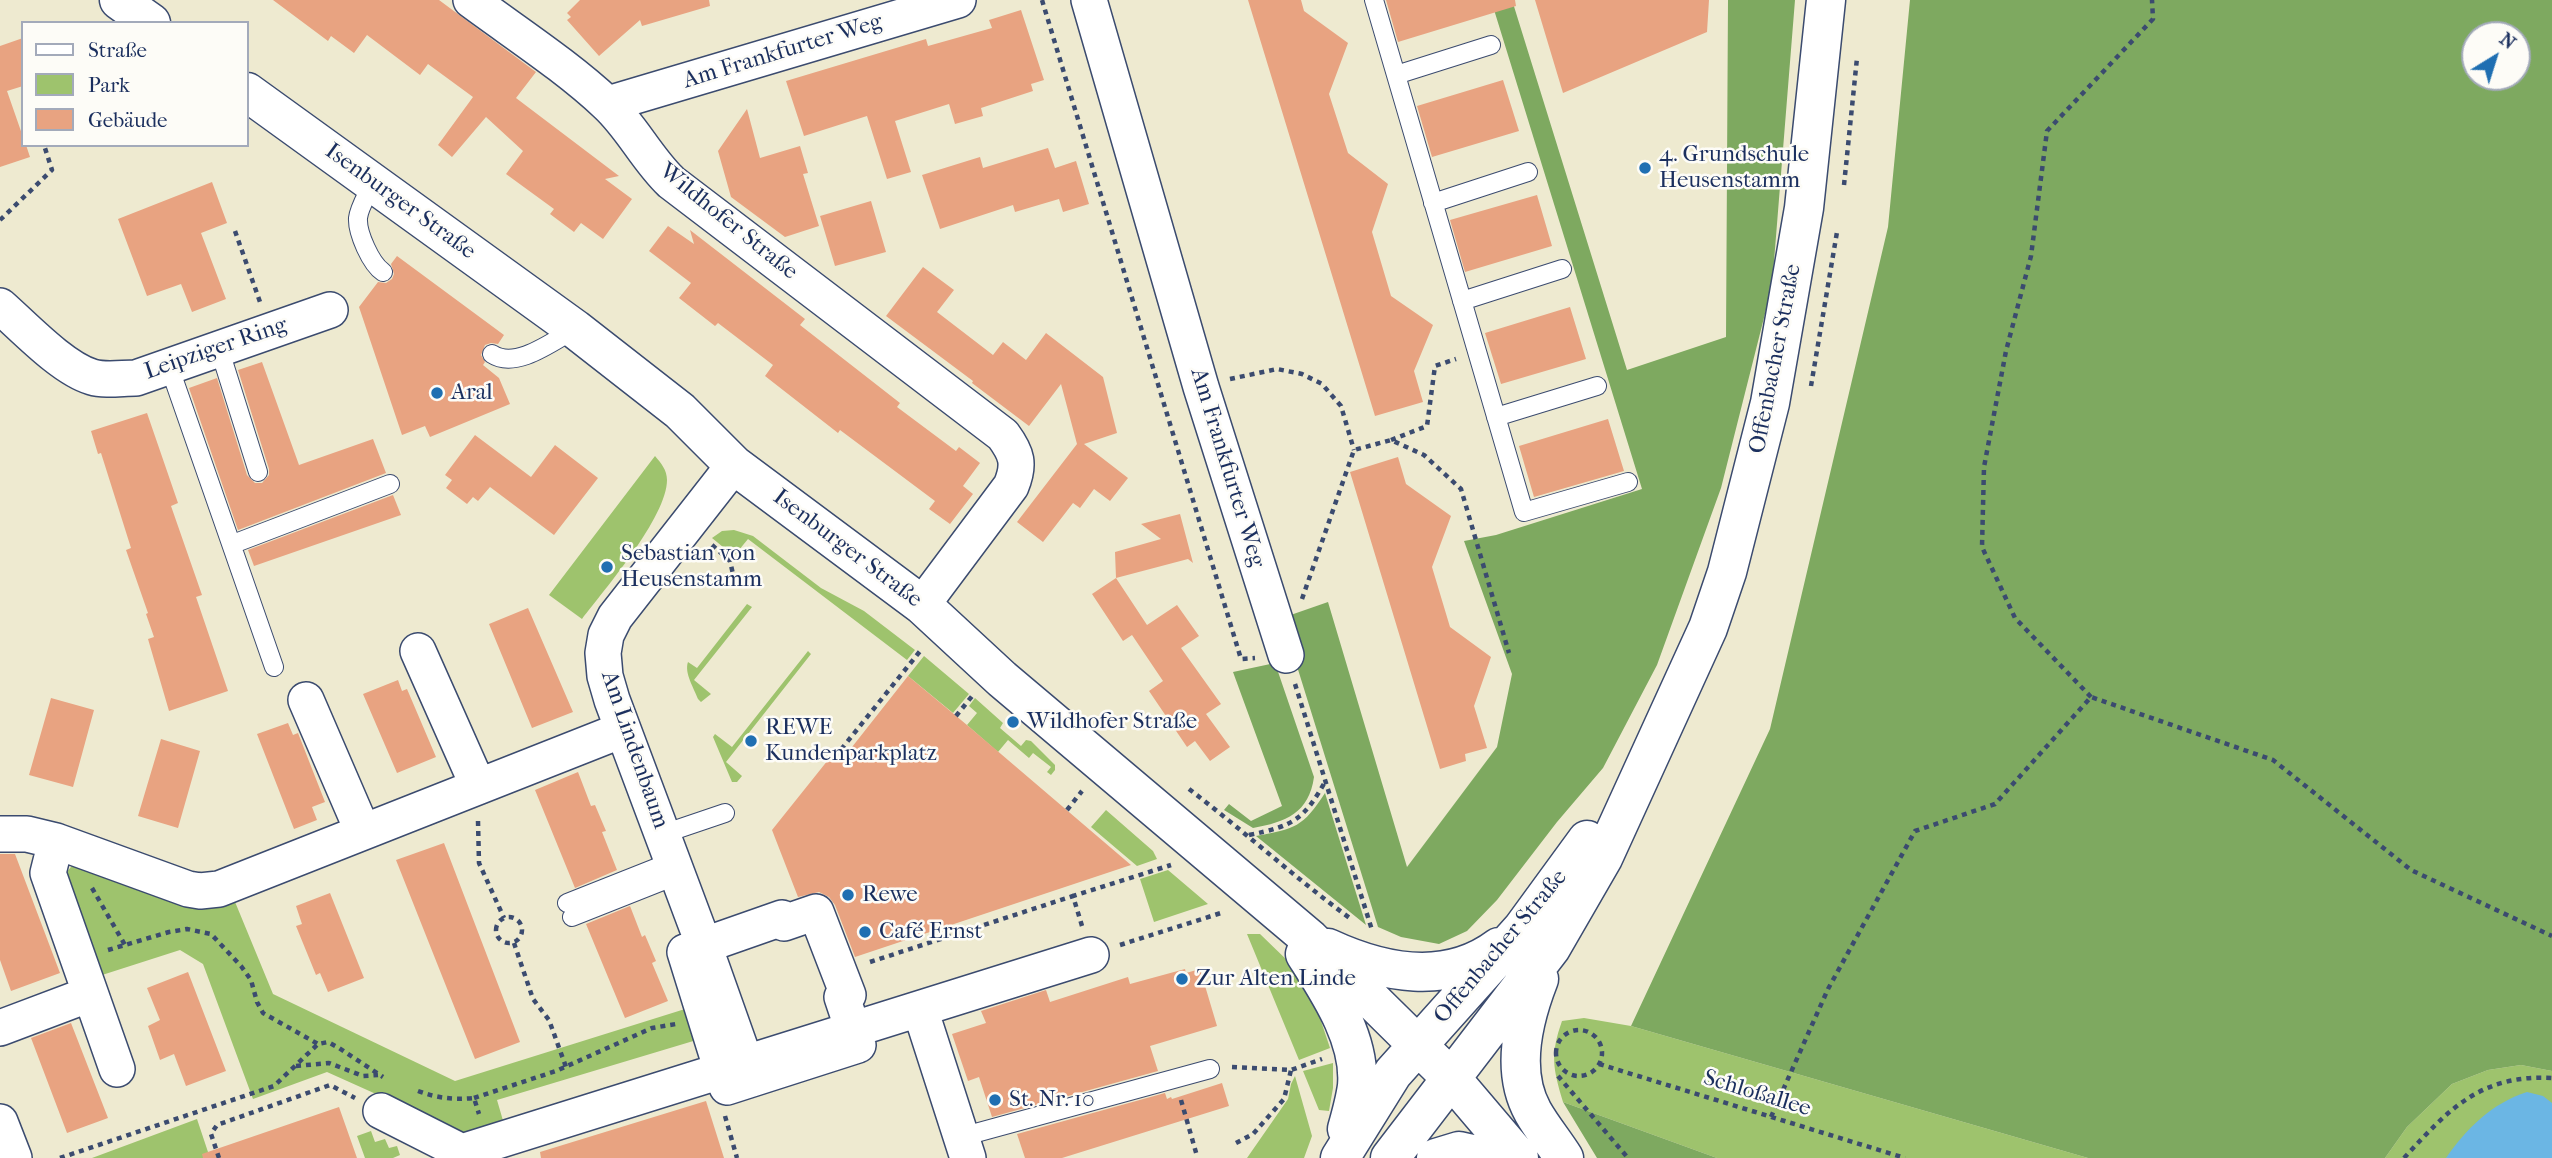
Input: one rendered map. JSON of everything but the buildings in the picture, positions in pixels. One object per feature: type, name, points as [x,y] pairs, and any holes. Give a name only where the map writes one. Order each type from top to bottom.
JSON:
[{"type":"main road","points":[[119,0],[148,21]]},
{"type":"main road","name":"Offenbacher Straße","points":[[1339,1158],[1393,1073],[1417,1044],[1536,938],[1603,858],[1708,628],[1727,572],[1770,402],[1804,208],[1826,0]]},
{"type":"main road","name":"Isenburger Straße","points":[[248,93],[575,329],[680,411],[734,464],[922,605],[1231,887],[1310,939],[1451,1078],[1519,1158]]},
{"type":"main road","points":[[1231,887],[1304,953],[1333,1000],[1348,1032],[1357,1070],[1357,1085],[1339,1158]]},
{"type":"main road","points":[[1310,939],[1347,957],[1382,967],[1434,972],[1468,965],[1492,952],[1536,938],[1535,990],[1520,1051],[1521,1072],[1532,1111],[1564,1158]]},
{"type":"main road","name":"Offenbacher Straße","points":[[1390,1158],[1451,1078],[1536,938]]},
{"type":"main road","points":[[1436,1158],[1459,1151],[1490,1158]]},
{"type":"street","name":"Wildhofer Straße","points":[[471,0],[608,104],[630,129],[657,169],[671,182],[1003,435],[1013,449],[1018,469],[1011,486],[922,605]]},
{"type":"street","name":"Am Frankfurter Weg","points":[[608,104],[958,0]]},
{"type":"street","name":"Am Frankfurter Weg","points":[[1089,0],[1201,387],[1286,655]]},
{"type":"street","name":"Leipziger Ring","points":[[0,306],[53,353],[81,373],[93,378],[136,378],[330,310]]},
{"type":"street","name":"Am Lindenbaum","points":[[734,464],[627,599],[606,635],[603,653],[605,676],[622,730],[704,945],[734,1068]]},
{"type":"street","points":[[418,650],[473,788]]},
{"type":"street","points":[[306,700],[363,832]]},
{"type":"street","points":[[0,834],[27,834],[69,845],[200,891],[219,889],[622,730]]},
{"type":"street","points":[[69,845],[48,873],[117,1069]]},
{"type":"street","points":[[734,1068],[707,1023],[685,952],[782,918],[784,923],[816,912],[848,995],[842,997],[853,1030]]},
{"type":"street","points":[[385,1095],[462,1152],[1091,955]]},
{"type":"street","points":[[0,1028],[90,994]]},
{"type":"street","points":[[920,1009],[965,1148]]},
{"type":"street","points":[[0,1122],[14,1158]]},
{"type":"lane","points":[[1374,0],[1524,512],[1628,482]]},
{"type":"lane","points":[[1396,75],[1491,46]]},
{"type":"lane","points":[[1433,202],[1528,172]]},
{"type":"lane","points":[[373,182],[358,218],[368,254],[375,267],[383,272]]},
{"type":"lane","points":[[1462,301],[1562,269]]},
{"type":"lane","points":[[492,354],[499,359],[511,360],[575,329]]},
{"type":"lane","points":[[219,348],[258,472]]},
{"type":"lane","points":[[169,366],[274,667]]},
{"type":"lane","points":[[1496,416],[1597,386]]},
{"type":"lane","points":[[233,544],[390,484]]},
{"type":"lane","points":[[569,910],[671,856],[725,813]]},
{"type":"lane","points":[[965,1148],[1210,1069]]},
{"type":"path","points":[[1042,0],[1241,659],[1286,655],[1373,934]]},
{"type":"path","points":[[2152,0],[2153,19],[2047,131],[2031,256],[2006,351],[1984,467],[1982,547],[2015,618],[2091,697],[2273,760],[2411,870],[2552,936]]},
{"type":"path","points":[[0,220],[52,170],[45,147]]},
{"type":"path","points":[[235,231],[270,330]]},
{"type":"path","points":[[1354,450],[1427,426],[1435,366],[1461,358]]},
{"type":"path","points":[[1201,387],[1250,373],[1277,369],[1302,374],[1322,384],[1341,406],[1354,450],[1299,606],[1273,615]]},
{"type":"path","points":[[1391,440],[1424,455],[1461,489],[1509,653]]},
{"type":"path","points":[[702,538],[730,561],[733,574]]},
{"type":"path","points":[[835,758],[922,649]]},
{"type":"path","points":[[956,716],[975,692]]},
{"type":"path","points":[[1771,1117],[1828,989],[1915,831],[1995,804],[2091,697]]},
{"type":"path","points":[[1248,835],[1293,823],[1313,804],[1326,780]]},
{"type":"path","points":[[473,788],[479,825],[479,863],[504,918]]},
{"type":"path","points":[[1067,810],[1085,788]]},
{"type":"path","points":[[69,845],[125,944]]},
{"type":"path","points":[[839,972],[1171,865],[1231,887]]},
{"type":"path","points":[[1073,896],[1091,955],[1231,887]]},
{"type":"path","points":[[511,917],[522,925],[520,938],[514,943],[502,940],[497,935],[499,922],[504,918],[511,917]]},
{"type":"path","points":[[77,960],[125,944],[187,929],[211,934],[241,965],[251,980],[263,1013],[318,1044]]},
{"type":"path","points":[[514,943],[533,999],[549,1020],[566,1067]]},
{"type":"path","points":[[411,1088],[454,1100],[474,1098],[566,1067],[652,1028],[668,1024],[707,1023]]},
{"type":"path","points":[[1579,1030],[1590,1033],[1599,1041],[1602,1053],[1599,1065],[1591,1073],[1579,1076],[1567,1073],[1558,1064],[1556,1053],[1559,1041],[1567,1033],[1579,1030]]},
{"type":"path","points":[[60,1158],[274,1086],[318,1044],[328,1042],[378,1075],[385,1095],[330,1085],[217,1125],[211,1134],[219,1158]]},
{"type":"path","points":[[1210,1069],[1223,1067],[1291,1070],[1333,1055]]},
{"type":"path","points":[[295,1066],[329,1063],[363,1076],[378,1075]]},
{"type":"path","name":"Schloßallee","points":[[1599,1065],[1905,1158]]},
{"type":"path","points":[[1236,1143],[1253,1135],[1284,1100],[1291,1070]]},
{"type":"path","points":[[1557,1076],[1628,1158]]},
{"type":"path","points":[[2404,1158],[2435,1124],[2483,1088],[2510,1079],[2552,1078]]},
{"type":"path","points":[[1175,1079],[1197,1156]]},
{"type":"path","points":[[474,1098],[487,1143]]},
{"type":"green space","points":[[1491,0],[1512,0],[1627,370],[1726,337],[1728,0],[1795,0],[1772,286],[1721,488],[1657,665],[1603,768],[1497,900],[1467,931],[1439,944],[1401,937],[1378,927],[1282,618],[1328,602],[1407,867],[1497,747],[1512,674],[1464,541],[1496,535],[1642,489]]},
{"type":"green space","points":[[1910,0],[2552,0],[2552,1071],[2521,1065],[2488,1070],[2452,1084],[2407,1127],[2385,1158],[2088,1158],[1631,1026],[1770,729],[1888,227]]},
{"type":"green space","points":[[655,456],[665,470],[667,480],[657,513],[619,572],[582,619],[549,595]]},
{"type":"green space","points":[[734,530],[753,536],[821,588],[864,611],[915,650],[907,660],[748,539],[734,556],[712,538],[722,531]]},
{"type":"green space","points":[[747,604],[752,607],[694,680],[711,694],[701,702],[688,676],[688,662],[697,668]]},
{"type":"green space","points":[[808,651],[811,654],[726,762],[742,776],[737,782],[732,782],[713,737],[715,734],[732,747]]},
{"type":"green space","points":[[924,656],[969,694],[953,713],[908,676]]},
{"type":"green space","points":[[1275,663],[1314,777],[1307,799],[1294,814],[1276,823],[1253,828],[1224,810],[1229,804],[1251,821],[1282,806],[1233,672]]},
{"type":"green space","points":[[975,698],[1003,723],[1000,728],[1021,746],[1026,740],[1031,741],[1055,765],[1051,775],[1047,772],[1051,767],[1033,753],[1029,758],[1008,740],[998,752],[967,725],[977,713],[969,706]]},
{"type":"green space","points":[[1325,793],[1366,925],[1256,836],[1297,825]]},
{"type":"green space","points":[[1106,810],[1153,851],[1157,859],[1137,866],[1091,827]]},
{"type":"green space","points":[[75,862],[233,897],[273,994],[455,1081],[701,1004],[700,1039],[497,1100],[504,1124],[465,1134],[327,1072],[253,1099],[203,964],[180,950],[99,976],[66,873]]},
{"type":"green space","points":[[1168,870],[1208,904],[1154,922],[1140,879]]},
{"type":"green space","points":[[1247,934],[1260,934],[1291,964],[1313,997],[1330,1048],[1299,1060]]},
{"type":"green space","points":[[1584,1018],[1631,1026],[2088,1158],[1717,1158],[1563,1102],[1554,1062],[1558,1033],[1562,1021]]},
{"type":"green space","points":[[1333,1063],[1329,1111],[1319,1110],[1303,1071]]},
{"type":"green space","points":[[2521,1065],[2552,1071],[2552,1158],[2385,1158],[2407,1127],[2452,1084],[2488,1070]]},
{"type":"green space","points":[[1295,1076],[1312,1136],[1304,1158],[1247,1158],[1288,1099]]},
{"type":"green space","points":[[1563,1102],[1717,1158],[1597,1158]]},
{"type":"green space","points":[[197,1119],[210,1158],[92,1158]]},
{"type":"green space","points":[[371,1131],[375,1142],[385,1139],[389,1148],[397,1146],[400,1155],[393,1158],[365,1158],[357,1136]]},
{"type":"water","points":[[2527,1092],[2543,1096],[2552,1103],[2552,1158],[2446,1158],[2481,1118],[2502,1103]]},
{"type":"place","name":"4. Grundschule Heusenstamm","points":[[1645,168]]},
{"type":"place","name":"Aral","points":[[437,393]]},
{"type":"place","name":"Sebastian von Heusenstamm","points":[[607,567]]},
{"type":"place","name":"Wildhofer Straße","points":[[1013,722]]},
{"type":"place","name":"REWE Kundenparkplatz","points":[[751,741]]},
{"type":"place","name":"Rewe","points":[[848,895]]},
{"type":"place","name":"Café Ernst","points":[[865,932]]},
{"type":"place","name":"Zur Alten Linde","points":[[1182,979]]},
{"type":"place","name":"St. Nr. 10","points":[[995,1100]]}]
